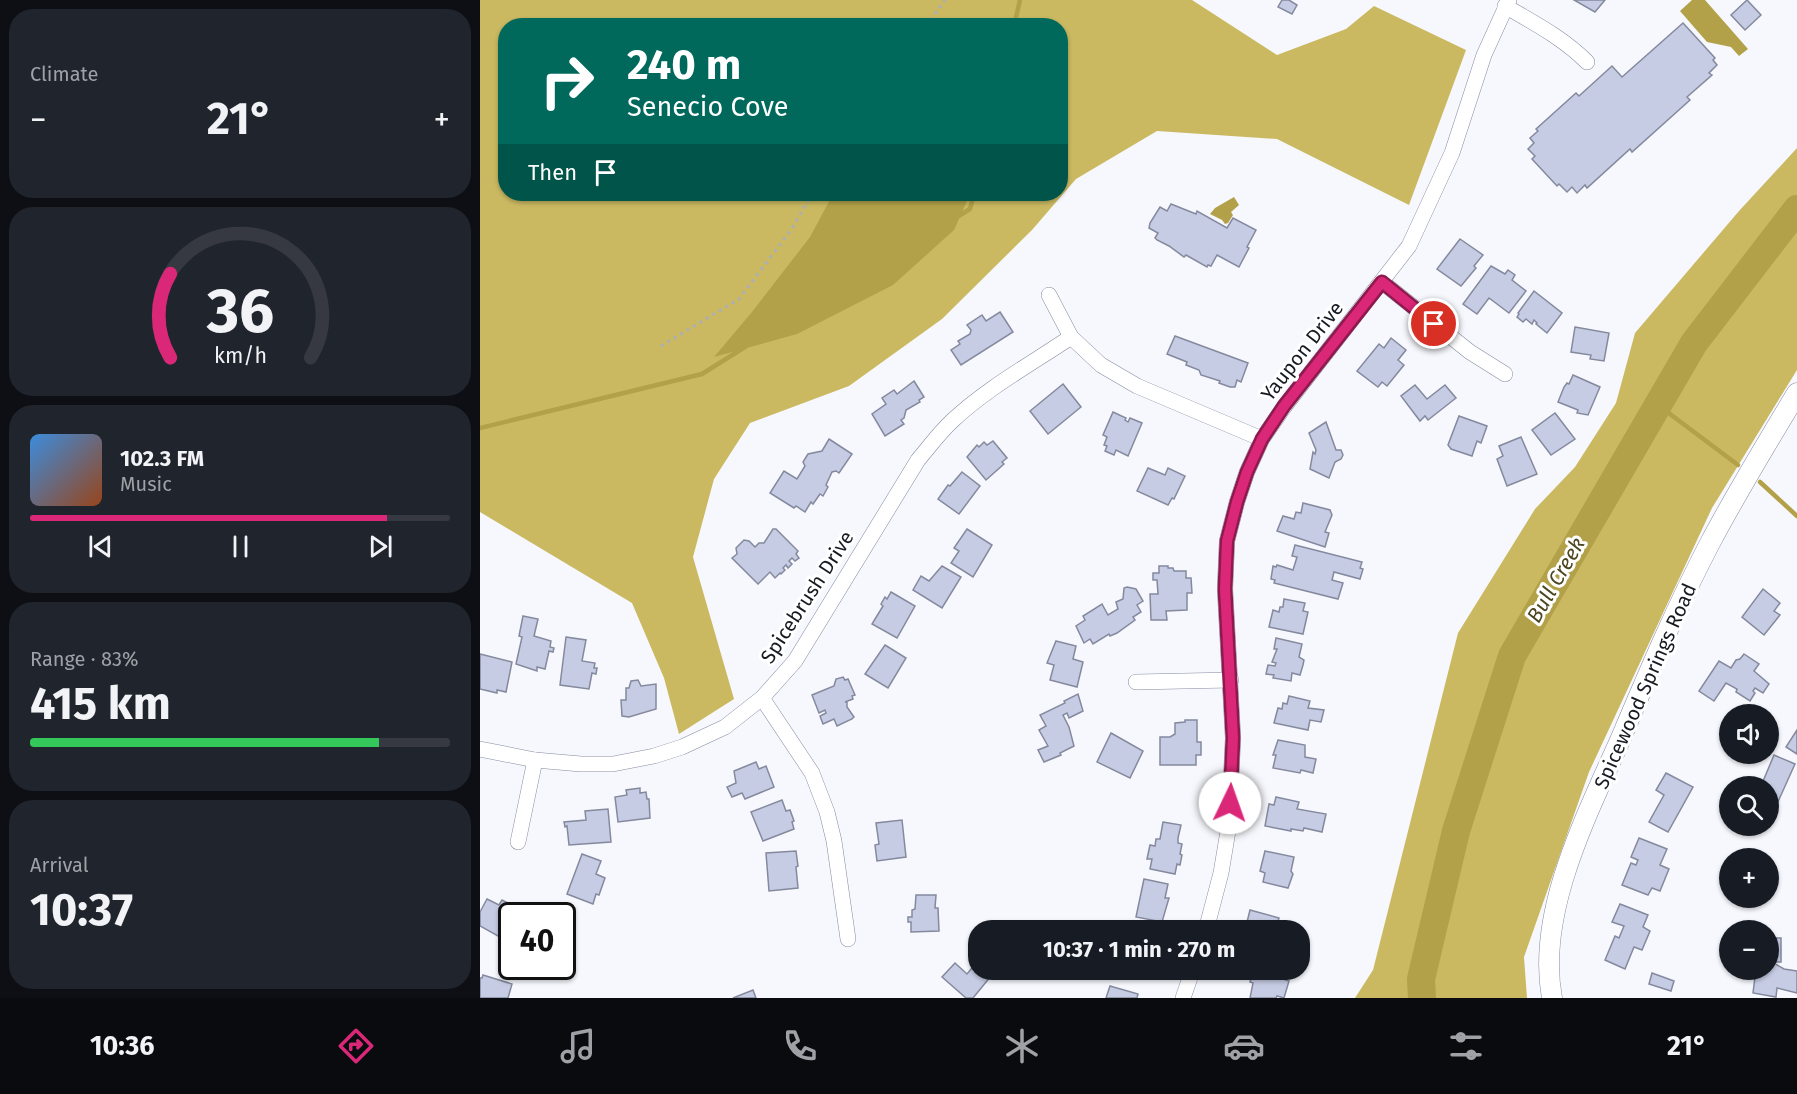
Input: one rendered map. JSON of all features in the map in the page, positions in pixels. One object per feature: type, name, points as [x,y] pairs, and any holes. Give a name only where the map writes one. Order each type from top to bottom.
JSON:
[{"type":"main road","name":"Spicewood Springs Road","points":[[1552,998],[1548,973],[1548,949],[1556,905],[1573,852],[1658,653],[1691,582],[1751,471],[1797,393]]},
{"type":"street","points":[[1507,3],[1574,48],[1587,62]]},
{"type":"street","name":"Yaupon Drive","points":[[1209,920],[1221,873],[1228,825],[1233,738],[1225,589],[1227,541],[1237,502],[1262,439],[1284,406],[1409,246],[1452,153],[1484,54],[1507,3]]},
{"type":"street","points":[[1382,282],[1470,352],[1505,374]]},
{"type":"street","points":[[1049,296],[1071,337],[1101,365],[1137,386],[1262,439]]},
{"type":"street","name":"Spicebrush Drive","points":[[480,749],[535,760],[613,764],[654,756],[682,747],[725,727],[762,698],[795,661],[918,460],[951,421],[985,394],[1071,337]]},
{"type":"street","points":[[1137,682],[1231,680]]},
{"type":"street","points":[[762,698],[812,774],[827,812],[848,939]]},
{"type":"street","points":[[518,843],[535,760]]},
{"type":"street","points":[[1184,998],[1190,980]]},
{"type":"path","points":[[932,18],[945,0]]},
{"type":"path","points":[[661,346],[739,299],[791,230],[808,201]]},
{"type":"shaded area","points":[[480,0],[1192,0],[1277,55],[1346,29],[1374,6],[1466,50],[1409,205],[1277,139],[1157,131],[1076,179],[1068,188],[1068,18],[498,18],[498,201],[1057,201],[1032,230],[942,319],[849,386],[750,423],[714,479],[693,557],[734,699],[679,734],[664,678],[632,603],[480,512]]},
{"type":"shaded area","points":[[1692,0],[1705,0],[1748,49],[1739,56],[1731,47],[1707,42],[1680,11]]},
{"type":"shaded area","points":[[1797,148],[1797,370],[1712,508],[1589,772],[1524,957],[1527,998],[1355,998],[1373,970],[1458,633],[1535,509],[1575,467],[1616,403],[1635,333],[1739,211]]},
{"type":"shaded area","points":[[1234,197],[1239,205],[1231,212],[1233,215],[1228,223],[1225,224],[1210,214],[1215,208]]},
{"type":"shaded area","points":[[829,201],[967,201],[954,230],[893,285],[797,334],[714,357],[810,237]]},
{"type":"building","points":[[1282,0],[1289,0],[1297,5],[1292,14],[1278,7]]},
{"type":"building","points":[[1574,0],[1605,0],[1595,12]]},
{"type":"building","points":[[1747,0],[1761,15],[1745,30],[1731,15]]},
{"type":"building","points":[[1683,23],[1715,58],[1713,60],[1717,65],[1709,73],[1712,75],[1687,97],[1690,100],[1632,152],[1630,149],[1587,188],[1585,185],[1577,193],[1572,187],[1567,192],[1559,184],[1557,186],[1532,159],[1535,156],[1528,149],[1534,143],[1530,138],[1538,131],[1536,129],[1576,93],[1579,96],[1612,66],[1622,77]]},
{"type":"building","points":[[1171,204],[1196,214],[1197,211],[1227,228],[1233,218],[1256,230],[1239,267],[1217,255],[1211,266],[1207,267],[1186,255],[1184,257],[1157,240],[1155,238],[1158,233],[1149,228],[1150,223],[1160,207],[1167,211]]},
{"type":"building","points":[[1460,239],[1483,255],[1474,266],[1476,268],[1461,286],[1437,269]]},
{"type":"building","points":[[1491,266],[1505,274],[1508,270],[1515,275],[1512,280],[1526,291],[1509,313],[1489,298],[1477,314],[1463,304]]},
{"type":"building","points":[[1534,291],[1562,313],[1547,333],[1534,320],[1532,324],[1526,319],[1523,322],[1517,317]]},
{"type":"building","points":[[1000,312],[1013,332],[961,365],[951,350],[960,344],[958,341],[970,334],[971,330],[967,325],[982,315],[986,321]]},
{"type":"building","points":[[1575,327],[1609,333],[1604,361],[1590,359],[1591,355],[1571,352]]},
{"type":"building","points":[[1175,336],[1248,363],[1241,382],[1237,380],[1235,387],[1219,383],[1220,381],[1201,375],[1199,370],[1186,365],[1187,362],[1167,354]]},
{"type":"building","points":[[1391,338],[1406,350],[1398,360],[1404,365],[1387,386],[1382,382],[1378,387],[1357,371],[1379,344],[1384,348]]},
{"type":"building","points":[[1573,375],[1600,387],[1588,415],[1577,413],[1578,410],[1558,402],[1564,387],[1567,383],[1569,384]]},
{"type":"building","points":[[914,381],[924,397],[906,410],[901,420],[904,424],[885,436],[872,414],[886,404],[882,398],[894,390],[897,394]]},
{"type":"building","points":[[1063,384],[1081,407],[1048,434],[1030,411]]},
{"type":"building","points":[[1415,385],[1427,399],[1445,385],[1456,398],[1428,420],[1425,416],[1420,421],[1401,396]]},
{"type":"building","points":[[1113,412],[1126,418],[1128,422],[1130,418],[1142,423],[1128,456],[1116,450],[1114,455],[1105,451],[1107,446],[1104,445],[1107,437],[1103,435]]},
{"type":"building","points":[[1555,413],[1575,439],[1551,455],[1532,430]]},
{"type":"building","points":[[1459,416],[1487,426],[1481,443],[1477,441],[1472,456],[1451,449],[1448,445]]},
{"type":"building","points":[[1326,422],[1336,450],[1341,450],[1343,455],[1335,462],[1329,478],[1310,469],[1313,452],[1315,454],[1316,450],[1309,433]]},
{"type":"building","points":[[1521,437],[1537,474],[1507,486],[1497,459],[1503,456],[1499,446]]},
{"type":"building","points":[[829,439],[852,454],[839,473],[832,472],[823,496],[820,494],[813,504],[811,502],[805,512],[770,493],[784,471],[797,479],[805,466],[803,462],[808,454],[822,451]]},
{"type":"building","points":[[993,441],[1007,458],[1002,462],[1004,464],[986,480],[967,457],[977,445],[979,447],[984,442],[987,445]]},
{"type":"building","points":[[1148,468],[1165,475],[1168,468],[1185,476],[1174,499],[1172,498],[1168,505],[1137,491]]},
{"type":"building","points":[[962,472],[980,486],[959,514],[938,499],[948,485],[950,486]]},
{"type":"building","points":[[1303,503],[1330,510],[1332,515],[1325,532],[1329,533],[1325,547],[1277,531],[1283,516],[1294,519],[1296,512],[1301,513]]},
{"type":"building","points":[[773,529],[776,529],[798,551],[796,554],[799,558],[795,561],[792,558],[789,561],[792,564],[788,568],[786,565],[783,568],[785,570],[775,578],[770,572],[758,584],[732,558],[737,554],[736,548],[744,540],[749,541],[755,547],[759,543],[764,543]]},
{"type":"building","points":[[967,529],[992,545],[973,577],[951,563],[959,551],[954,548]]},
{"type":"building","points":[[1295,545],[1362,562],[1360,568],[1363,569],[1360,579],[1334,572],[1332,580],[1343,583],[1338,599],[1274,583],[1275,580],[1271,579],[1273,566],[1293,570],[1297,557],[1292,556]]},
{"type":"building","points":[[942,566],[961,577],[942,608],[913,590],[921,576],[929,581]]},
{"type":"building","points":[[1159,566],[1168,566],[1174,571],[1186,571],[1186,578],[1191,578],[1192,593],[1187,593],[1187,610],[1166,611],[1167,620],[1151,620],[1150,594],[1158,594],[1157,580],[1153,580],[1153,573],[1159,573]]},
{"type":"building","points":[[1124,588],[1136,589],[1143,601],[1137,605],[1141,612],[1133,617],[1135,620],[1117,633],[1110,636],[1109,634],[1093,644],[1090,639],[1084,643],[1076,626],[1085,620],[1083,616],[1102,604],[1108,615],[1118,609],[1116,602],[1123,599]]},
{"type":"building","points":[[1763,589],[1780,603],[1774,611],[1780,615],[1764,635],[1742,617]]},
{"type":"building","points":[[891,592],[915,606],[897,638],[872,624],[883,606],[881,604],[885,597],[887,599]]},
{"type":"building","points":[[1284,599],[1305,603],[1303,611],[1308,612],[1303,634],[1269,627],[1273,610],[1279,612],[1280,607],[1283,607]]},
{"type":"building","points":[[523,616],[538,619],[534,636],[551,641],[550,647],[554,648],[553,652],[549,651],[545,669],[537,667],[537,671],[516,664],[522,637],[519,636]]},
{"type":"building","points":[[566,637],[586,640],[582,661],[595,663],[594,668],[597,668],[596,674],[592,673],[589,689],[560,685]]},
{"type":"building","points":[[1276,638],[1302,644],[1299,657],[1304,660],[1303,665],[1300,675],[1292,673],[1291,681],[1273,678],[1274,675],[1266,674],[1268,665],[1275,666],[1276,663],[1272,662],[1277,649],[1274,649]]},
{"type":"building","points":[[1056,641],[1076,646],[1073,659],[1083,662],[1077,687],[1050,680],[1054,665],[1047,663]]},
{"type":"building","points":[[885,645],[906,658],[888,688],[865,674]]},
{"type":"building","points":[[480,654],[512,662],[506,692],[497,690],[497,693],[480,689]]},
{"type":"building","points":[[1744,654],[1759,664],[1754,671],[1769,684],[1763,693],[1755,688],[1750,701],[1726,683],[1714,701],[1699,691],[1719,661],[1731,668]]},
{"type":"building","points":[[843,677],[845,680],[848,679],[855,695],[852,696],[853,699],[845,702],[854,717],[837,726],[834,719],[823,724],[820,716],[826,713],[825,710],[819,713],[812,695],[834,686],[836,679]]},
{"type":"building","points":[[638,680],[641,686],[656,684],[656,709],[629,717],[622,716],[621,700],[626,700],[626,688],[629,688],[631,681]]},
{"type":"building","points":[[1078,694],[1083,711],[1069,718],[1067,713],[1063,715],[1074,746],[1060,753],[1061,755],[1044,762],[1038,750],[1048,746],[1039,730],[1046,726],[1040,715]]},
{"type":"building","points":[[1289,696],[1310,701],[1308,708],[1324,710],[1321,722],[1310,720],[1308,730],[1274,723],[1278,708],[1282,709],[1283,703],[1287,704]]},
{"type":"building","points":[[1185,720],[1197,720],[1197,742],[1201,742],[1201,755],[1196,755],[1196,765],[1160,765],[1160,737],[1170,737],[1175,734],[1175,723],[1185,722]]},
{"type":"building","points":[[1797,730],[1797,754],[1786,747]]},
{"type":"building","points":[[1111,733],[1143,751],[1130,778],[1097,762]]},
{"type":"building","points":[[1278,740],[1305,745],[1305,757],[1316,759],[1313,773],[1273,768],[1276,755],[1273,755]]},
{"type":"building","points":[[1779,757],[1795,764],[1779,800],[1779,776],[1765,776],[1770,764],[1779,764]]},
{"type":"building","points":[[756,762],[759,769],[766,766],[774,787],[745,799],[742,793],[732,797],[727,787],[736,783],[734,771]]},
{"type":"building","points":[[1666,773],[1693,787],[1668,832],[1649,822],[1664,795],[1656,790]]},
{"type":"building","points":[[640,788],[640,793],[646,792],[647,799],[649,799],[650,818],[618,822],[615,797],[627,795],[626,790]]},
{"type":"building","points":[[1276,797],[1299,802],[1297,809],[1326,814],[1322,832],[1304,828],[1303,831],[1291,829],[1291,831],[1265,826],[1269,804],[1274,805]]},
{"type":"building","points":[[782,800],[786,811],[790,810],[794,829],[763,841],[751,812]]},
{"type":"building","points":[[608,809],[611,842],[569,845],[567,826],[565,827],[564,822],[586,820],[585,811]]},
{"type":"building","points":[[902,820],[906,857],[877,861],[875,845],[879,844],[876,823]]},
{"type":"building","points":[[1163,822],[1181,825],[1178,843],[1182,844],[1180,854],[1182,855],[1175,874],[1150,869],[1152,859],[1147,859],[1150,845],[1155,846],[1156,839],[1160,839]]},
{"type":"building","points":[[1639,838],[1667,849],[1660,865],[1669,869],[1660,891],[1652,888],[1648,895],[1622,885],[1631,863],[1636,865],[1638,860],[1631,857]]},
{"type":"building","points":[[796,851],[798,888],[769,891],[766,853]]},
{"type":"building","points":[[1265,851],[1294,857],[1291,871],[1293,874],[1288,888],[1263,882],[1265,873],[1260,871]]},
{"type":"building","points":[[582,854],[601,861],[596,874],[605,878],[593,904],[567,894]]},
{"type":"building","points":[[1144,879],[1168,884],[1165,898],[1169,898],[1163,920],[1136,917]]},
{"type":"building","points":[[916,895],[936,895],[935,908],[938,908],[939,931],[911,932],[911,922],[908,922],[908,917],[912,917],[912,910],[915,909]]},
{"type":"building","points":[[487,899],[498,904],[498,936],[480,926],[480,912]]},
{"type":"building","points":[[1620,904],[1648,915],[1643,927],[1650,931],[1642,950],[1634,947],[1625,969],[1605,960],[1615,936],[1619,938],[1624,926],[1612,922]]},
{"type":"building","points":[[1250,910],[1279,918],[1278,920],[1248,920]]},
{"type":"building","points":[[1779,938],[1781,938],[1781,962],[1779,962]]},
{"type":"building","points":[[955,963],[968,973],[968,980],[988,980],[973,998],[966,998],[942,977]]},
{"type":"building","points":[[1779,966],[1797,971],[1797,993],[1777,988],[1776,997],[1753,993],[1755,980],[1779,980]]},
{"type":"building","points":[[1652,973],[1674,981],[1671,991],[1649,984]]},
{"type":"building","points":[[483,975],[512,984],[508,998],[480,998],[480,978]]},
{"type":"building","points":[[1250,980],[1289,981],[1284,998],[1277,996],[1276,998],[1250,998],[1253,983]]},
{"type":"building","points":[[1110,986],[1138,994],[1137,998],[1106,998]]},
{"type":"building","points":[[753,990],[756,998],[733,998]]},
{"type":"waterway","points":[[1016,18],[1020,0]]},
{"type":"waterway","points":[[957,217],[970,209],[972,201]]},
{"type":"waterway","name":"Bull Creek","points":[[1422,998],[1421,979],[1456,831],[1512,656],[1694,343],[1797,209]]},
{"type":"waterway","points":[[480,428],[702,374],[745,347]]},
{"type":"waterway","points":[[1658,405],[1738,465]]},
{"type":"waterway","points":[[1760,482],[1797,516]]},
{"type":"route","points":[[1230,803],[1233,738],[1225,589],[1227,541],[1247,472],[1262,439],[1284,406],[1382,282],[1434,324]]}]
